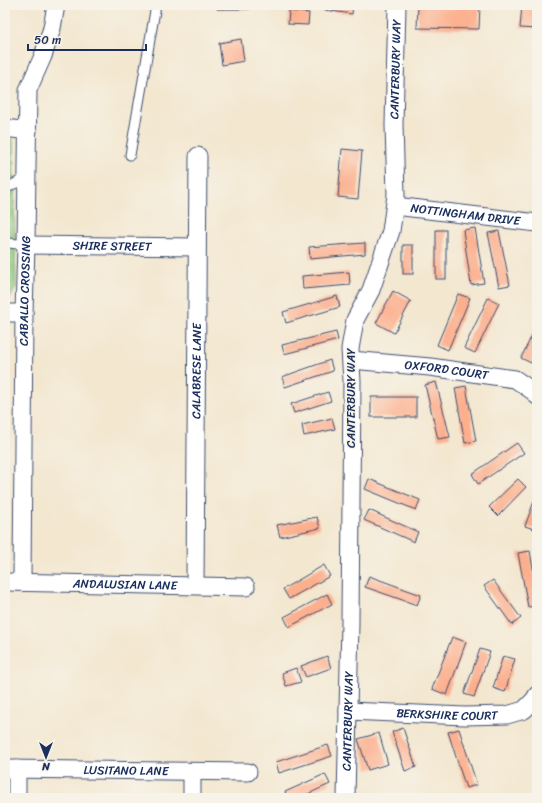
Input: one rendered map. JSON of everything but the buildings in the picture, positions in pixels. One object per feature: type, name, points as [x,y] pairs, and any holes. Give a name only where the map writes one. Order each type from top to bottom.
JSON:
[{"type":"street","name":"CABALLO CROSSING","points":[[22,582],[24,313],[28,90],[43,56],[52,28],[56,5]]},
{"type":"street","name":"CANTERBURY WAY","points":[[346,798],[350,624],[352,381],[350,349],[355,320],[371,290],[391,231],[395,206],[394,126],[397,5]]},
{"type":"street","points":[[5,128],[28,131]]},
{"type":"street","name":"CALABRESE LANE","points":[[194,585],[198,156]]},
{"type":"street","name":"NOTTINGHAM DRIVE","points":[[395,206],[537,223]]},
{"type":"street","name":"SHIRE STREET","points":[[26,245],[197,247]]},
{"type":"street","points":[[5,313],[24,313]]},
{"type":"street","name":"OXFORD COURT","points":[[351,360],[430,367],[514,379],[534,392],[537,396]]},
{"type":"street","name":"ANDALUSIAN LANE","points":[[5,582],[246,587]]},
{"type":"street","name":"BERKSHIRE COURT","points":[[348,711],[466,716],[507,715],[524,710],[537,695]]},
{"type":"street","points":[[11,769],[17,798]]},
{"type":"street","name":"LUSITANO LANE","points":[[11,769],[248,772]]},
{"type":"street","points":[[192,772],[192,798]]},
{"type":"lane","points":[[130,155],[156,5]]},
{"type":"lane","points":[[5,189],[27,177]]},
{"type":"lane","points":[[5,241],[9,243],[26,245]]},
{"type":"green space","points":[[5,138],[13,139],[16,287],[11,297],[5,301]]}]
